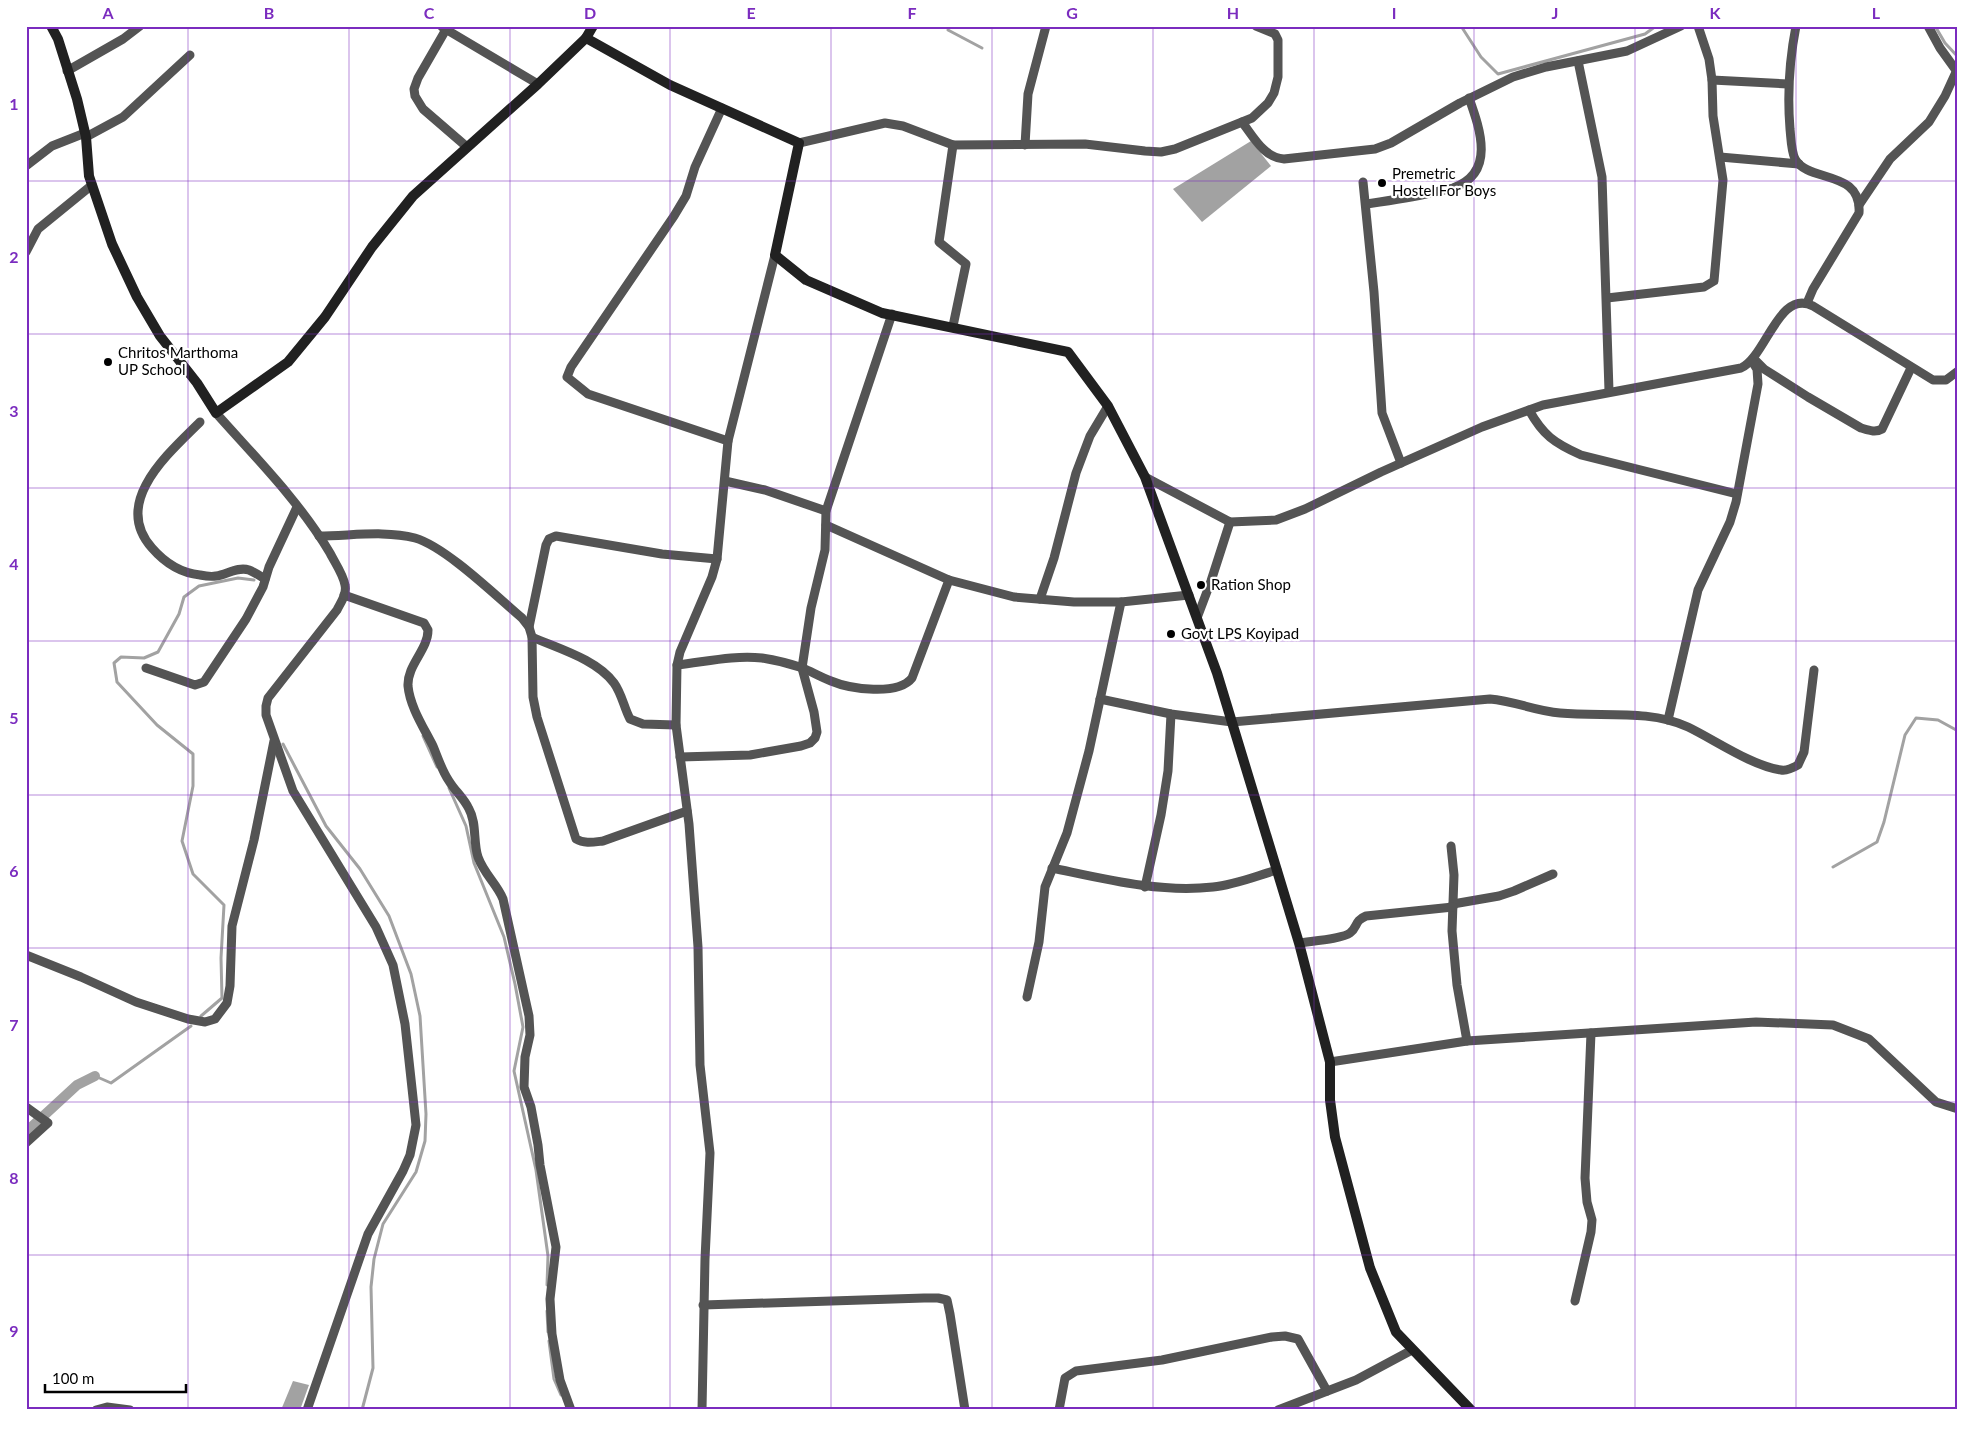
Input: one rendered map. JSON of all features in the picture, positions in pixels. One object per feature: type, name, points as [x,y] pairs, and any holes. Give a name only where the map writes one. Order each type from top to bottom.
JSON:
[{"type":"street","points":[[51,26],[58,39],[86,135],[88,176],[112,244],[137,297],[160,336],[197,383],[216,412],[297,507],[319,536],[345,584],[344,595],[337,610],[268,698],[266,715],[293,791],[376,927],[393,965],[405,1024],[416,1125],[410,1155],[403,1171],[368,1234],[307,1410]]},
{"type":"street","points":[[67,71],[140,26]]},
{"type":"street","points":[[216,412],[288,362],[325,317],[372,247],[413,196],[538,84],[586,38],[593,26]]},
{"type":"street","points":[[1025,145],[1028,94],[1046,26]]},
{"type":"street","points":[[586,38],[670,85],[798,143],[885,123],[903,126],[953,145],[1085,144],[1161,152],[1175,149],[1252,118],[1268,103],[1274,93],[1278,77],[1278,40],[1275,34],[1256,26]]},
{"type":"street","points":[[1242,122],[1268,154],[1279,159],[1375,148],[1391,143],[1469,98],[1513,77],[1546,67],[1627,51],[1681,26]]},
{"type":"street","points":[[1607,298],[1704,287],[1709,286],[1714,281],[1723,180],[1713,116],[1712,80],[1709,59],[1698,26]]},
{"type":"street","points":[[1796,26],[1788,84],[1790,137],[1793,153],[1799,164]]},
{"type":"street","points":[[1807,303],[1813,288],[1859,213],[1860,205],[1890,158],[1929,122],[1957,72],[1940,48],[1928,26]]},
{"type":"street","points":[[467,147],[424,109],[415,96],[414,89],[418,78],[445,27],[538,84]]},
{"type":"street","points":[[26,166],[52,146],[86,135],[123,117],[190,55]]},
{"type":"street","points":[[1578,61],[1602,177],[1610,391]]},
{"type":"street","points":[[1712,80],[1788,84]]},
{"type":"street","points":[[1366,204],[1402,199],[1452,188],[1469,178],[1478,168],[1481,147],[1478,124],[1469,98]]},
{"type":"street","points":[[722,108],[695,167],[686,196],[571,367],[567,376],[588,394],[728,441]]},
{"type":"street","points":[[702,1410],[703,1305],[710,1153],[700,1065],[698,948],[687,811],[676,725],[677,666],[680,652],[712,578],[716,559],[728,441],[775,255],[798,143]]},
{"type":"street","points":[[953,145],[939,242],[966,264],[953,326]]},
{"type":"street","points":[[1720,157],[1799,164],[1851,188],[1860,205]]},
{"type":"street","points":[[1363,182],[1375,301],[1382,413],[1401,463]]},
{"type":"street","points":[[26,252],[38,229],[92,185]]},
{"type":"street","points":[[775,255],[806,280],[882,313],[953,326],[1068,352],[1108,406],[1145,477],[1217,673],[1232,722],[1299,943],[1330,1062],[1330,1100],[1335,1137],[1370,1268],[1396,1332],[1471,1410]]},
{"type":"street","points":[[1145,477],[1230,522],[1276,520],[1305,509],[1482,427],[1543,405],[1741,368],[1753,360],[1781,315],[1794,306],[1807,303],[1933,380],[1941,381],[1951,378],[1958,370]]},
{"type":"street","points":[[680,757],[750,755],[801,746],[810,743],[816,738],[817,732],[810,694],[802,668],[811,608],[825,550],[826,510],[892,314]]},
{"type":"street","points":[[1753,360],[1808,397],[1860,428],[1869,431],[1882,429],[1911,368]]},
{"type":"street","points":[[1668,720],[1698,590],[1730,522],[1737,494],[1758,384],[1757,369],[1753,360]]},
{"type":"street","points":[[1040,599],[1054,558],[1076,473],[1090,436],[1108,406]]},
{"type":"street","points":[[1529,410],[1539,428],[1565,448],[1581,455],[1737,494]]},
{"type":"street","points":[[200,422],[150,476],[143,492],[138,512],[139,526],[146,541],[160,557],[179,570],[199,575],[215,576],[248,569],[265,579]]},
{"type":"street","points":[[725,481],[765,490],[826,510]]},
{"type":"street","points":[[146,668],[195,685],[204,682],[246,619],[297,507]]},
{"type":"street","points":[[1197,618],[1211,582],[1230,522]]},
{"type":"street","points":[[826,525],[949,580],[1014,597],[1121,602],[1189,595]]},
{"type":"street","points":[[319,536],[393,534],[416,539],[437,549],[522,618],[529,627],[532,637],[533,697],[536,717],[576,839],[581,842],[603,841],[687,811]]},
{"type":"street","points":[[529,627],[546,545],[550,539],[556,536],[634,549],[716,559]]},
{"type":"street","points":[[677,666],[740,657],[764,658],[802,668],[831,681],[862,688],[891,688],[908,682],[912,678],[949,580]]},
{"type":"street","points":[[344,595],[424,624],[428,630],[427,639],[410,672],[408,686],[411,700],[449,781],[472,814],[475,848],[479,860],[485,873],[498,888],[503,899],[529,1016],[530,1035],[525,1056],[524,1087],[531,1107],[556,1247],[550,1299],[552,1334],[560,1380],[571,1410]]},
{"type":"street","points":[[1027,997],[1039,942],[1045,887],[1067,833],[1089,751],[1121,602]]},
{"type":"street","points":[[532,637],[591,663],[603,672],[618,689],[630,719],[643,724],[676,725]]},
{"type":"street","points":[[1100,699],[1171,714],[1232,722],[1490,699],[1504,700],[1539,710],[1560,713],[1636,716],[1668,720],[1687,727],[1735,752],[1768,766],[1787,770],[1798,765],[1804,752],[1814,670]]},
{"type":"street","points":[[1145,886],[1161,815],[1168,771],[1171,714]]},
{"type":"street","points":[[26,955],[136,1002],[188,1019],[205,1022],[215,1018],[226,1003],[230,986],[232,926],[254,840],[274,741]]},
{"type":"street","points":[[1451,846],[1454,875],[1452,931],[1457,985],[1467,1041]]},
{"type":"street","points":[[1052,868],[1145,886],[1213,887],[1276,870]]},
{"type":"street","points":[[1299,943],[1350,934],[1359,918],[1366,916],[1453,905],[1499,896],[1553,874]]},
{"type":"street","points":[[1330,1062],[1467,1041],[1756,1022],[1834,1025],[1869,1039],[1936,1102],[1958,1109]]},
{"type":"street","points":[[1575,1300],[1591,1232],[1592,1220],[1587,1202],[1585,1178],[1592,1033]]},
{"type":"street","points":[[26,1107],[48,1123],[26,1143]]},
{"type":"street","points":[[703,1305],[924,1298],[947,1300],[965,1410]]},
{"type":"street","points":[[1058,1410],[1065,1378],[1076,1371],[1162,1360],[1272,1337],[1285,1336],[1298,1339],[1327,1391]]},
{"type":"street","points":[[1278,1410],[1356,1380],[1412,1350]]},
{"type":"street","points":[[96,1410],[106,1407],[130,1410]]},
{"type":"shaded area","points":[[1251,141],[1271,166],[1202,222],[1173,189]]},
{"type":"shaded area","points":[[293,1381],[309,1385],[300,1410],[281,1410]]},
{"type":"waterway","points":[[949,26],[948,30],[982,48]]},
{"type":"waterway","points":[[1461,26],[1481,57],[1498,74],[1645,34],[1656,26]]},
{"type":"waterway","points":[[1935,26],[1945,43],[1958,57]]},
{"type":"waterway","points":[[201,1016],[222,998],[221,958],[224,905],[193,874],[182,841],[193,786],[193,754],[157,725],[117,682],[114,663],[121,657],[144,658],[158,652],[179,614],[184,597],[199,586],[238,578],[254,580]]},
{"type":"waterway","points":[[1833,867],[1877,842],[1884,822],[1905,735],[1916,718],[1938,720],[1958,731]]},
{"type":"waterway","points":[[423,736],[437,767]]},
{"type":"waterway","points":[[283,744],[326,826],[360,869],[389,916],[411,974],[420,1016],[426,1114],[425,1141],[416,1172],[383,1224],[374,1259],[371,1287],[373,1368],[362,1410]]},
{"type":"waterway","points":[[449,788],[466,826],[474,863],[504,937],[515,984],[523,1027],[514,1071],[536,1170],[548,1256],[547,1285]]},
{"type":"waterway","points":[[95,1076],[111,1083],[191,1026]]},
{"type":"waterway","points":[[26,1132],[77,1085],[95,1076]]},
{"type":"waterway","points":[[547,1311],[548,1332]]},
{"type":"waterway","points":[[549,1341],[554,1379],[561,1395]]},
{"type":"place","name":"Premetric Hostel For Boys","points":[[1382,183]]},
{"type":"place","name":"Chritos Marthoma UP School","points":[[108,362]]},
{"type":"place","name":"Ration Shop","points":[[1201,585]]},
{"type":"place","name":"Govt LPS Koyipad","points":[[1171,634]]}]
